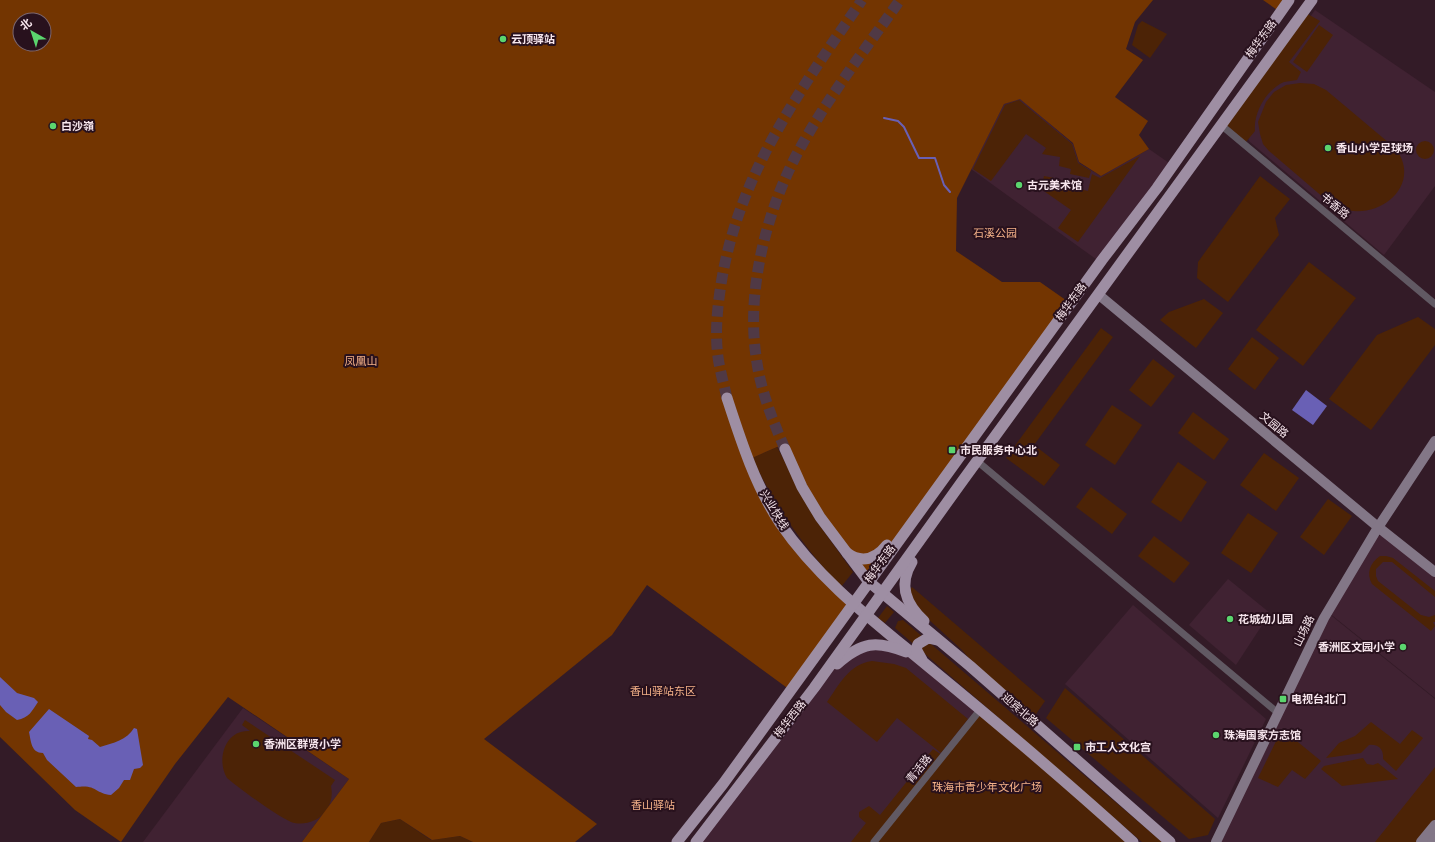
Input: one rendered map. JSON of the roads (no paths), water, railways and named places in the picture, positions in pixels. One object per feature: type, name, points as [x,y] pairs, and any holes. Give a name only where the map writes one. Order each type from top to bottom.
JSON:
[{"type":"main road","name":"梅华东路","points":[[852,603],[1102,260],[1157,188],[1289,0]]},
{"type":"main road","name":"梅华东路","points":[[882,594],[960,483],[1099,295],[1312,0]]},
{"type":"main road","name":"兴业快线","points":[[727,398],[750,462],[772,510],[786,531],[812,562],[852,603]]},
{"type":"main road","points":[[785,449],[813,506],[843,550],[868,581]]},
{"type":"main road","points":[[843,550],[860,560],[877,556],[890,542],[923,496],[943,477]]},
{"type":"main road","points":[[960,483],[948,510],[908,570],[905,590],[907,601],[914,611],[958,652],[970,666]]},
{"type":"main road","name":"迎宾北路","points":[[868,581],[970,666],[1170,842]]},
{"type":"main road","name":"梅华西路","points":[[696,842],[814,688],[882,594]]},
{"type":"main road","points":[[852,603],[980,710],[1133,842]]},
{"type":"main road","name":"梅华西路","points":[[677,842],[723,784],[852,603]]},
{"type":"main road","points":[[920,659],[916,649],[918,644],[928,638],[937,640]]},
{"type":"main road","points":[[814,688],[854,650],[866,646],[875,644],[888,645],[920,659]]},
{"type":"street","name":"书香路","points":[[1221,125],[1435,304]]},
{"type":"street","name":"文园路","points":[[1099,295],[1378,527],[1435,572]]},
{"type":"street","name":"山场路","points":[[1216,842],[1324,618],[1378,527],[1435,441]]},
{"type":"street","points":[[977,461],[1278,713]]},
{"type":"street","name":"青活路","points":[[874,842],[980,710]]},
{"type":"street","points":[[1421,842],[1435,825]]},
{"type":"street","points":[[1432,842],[1435,838]]},
{"type":"waterway","points":[[884,118],[898,121],[904,127],[919,158],[935,158],[944,185],[950,192]]},
{"type":"tunnel","points":[[727,398],[718,357],[717,315],[728,250],[740,210],[755,173],[773,137],[815,68],[862,0]]},
{"type":"tunnel","points":[[785,449],[767,404],[760,380],[756,356],[754,302],[757,274],[763,246],[779,192],[803,143],[837,88],[900,0]]},
{"type":"place","name":"云顶驿站","points":[[503,39]]},
{"type":"place","name":"白沙嶺","points":[[53,126]]},
{"type":"place","name":"香山小学足球场","points":[[1328,148]]},
{"type":"place","name":"古元美术馆","points":[[1019,185]]},
{"type":"place","name":"市民服务中心北","points":[[952,450]]},
{"type":"place","name":"花城幼儿园","points":[[1230,619]]},
{"type":"place","name":"香洲区文园小学","points":[[1403,647]]},
{"type":"place","name":"电视台北门","points":[[1283,699]]},
{"type":"place","name":"珠海国家方志馆","points":[[1216,735]]},
{"type":"place","name":"香洲区群贤小学","points":[[256,744]]},
{"type":"place","name":"市工人文化宫","points":[[1077,747]]},
{"type":"park label","name":"石溪公园","points":[[995,233]]},
{"type":"park label","name":"凤凰山","points":[[361,361]]},
{"type":"park label","name":"香山驿站东区","points":[[663,691]]},
{"type":"park label","name":"珠海市青少年文化广场","points":[[987,787]]},
{"type":"park label","name":"香山驿站","points":[[653,805]]}]
